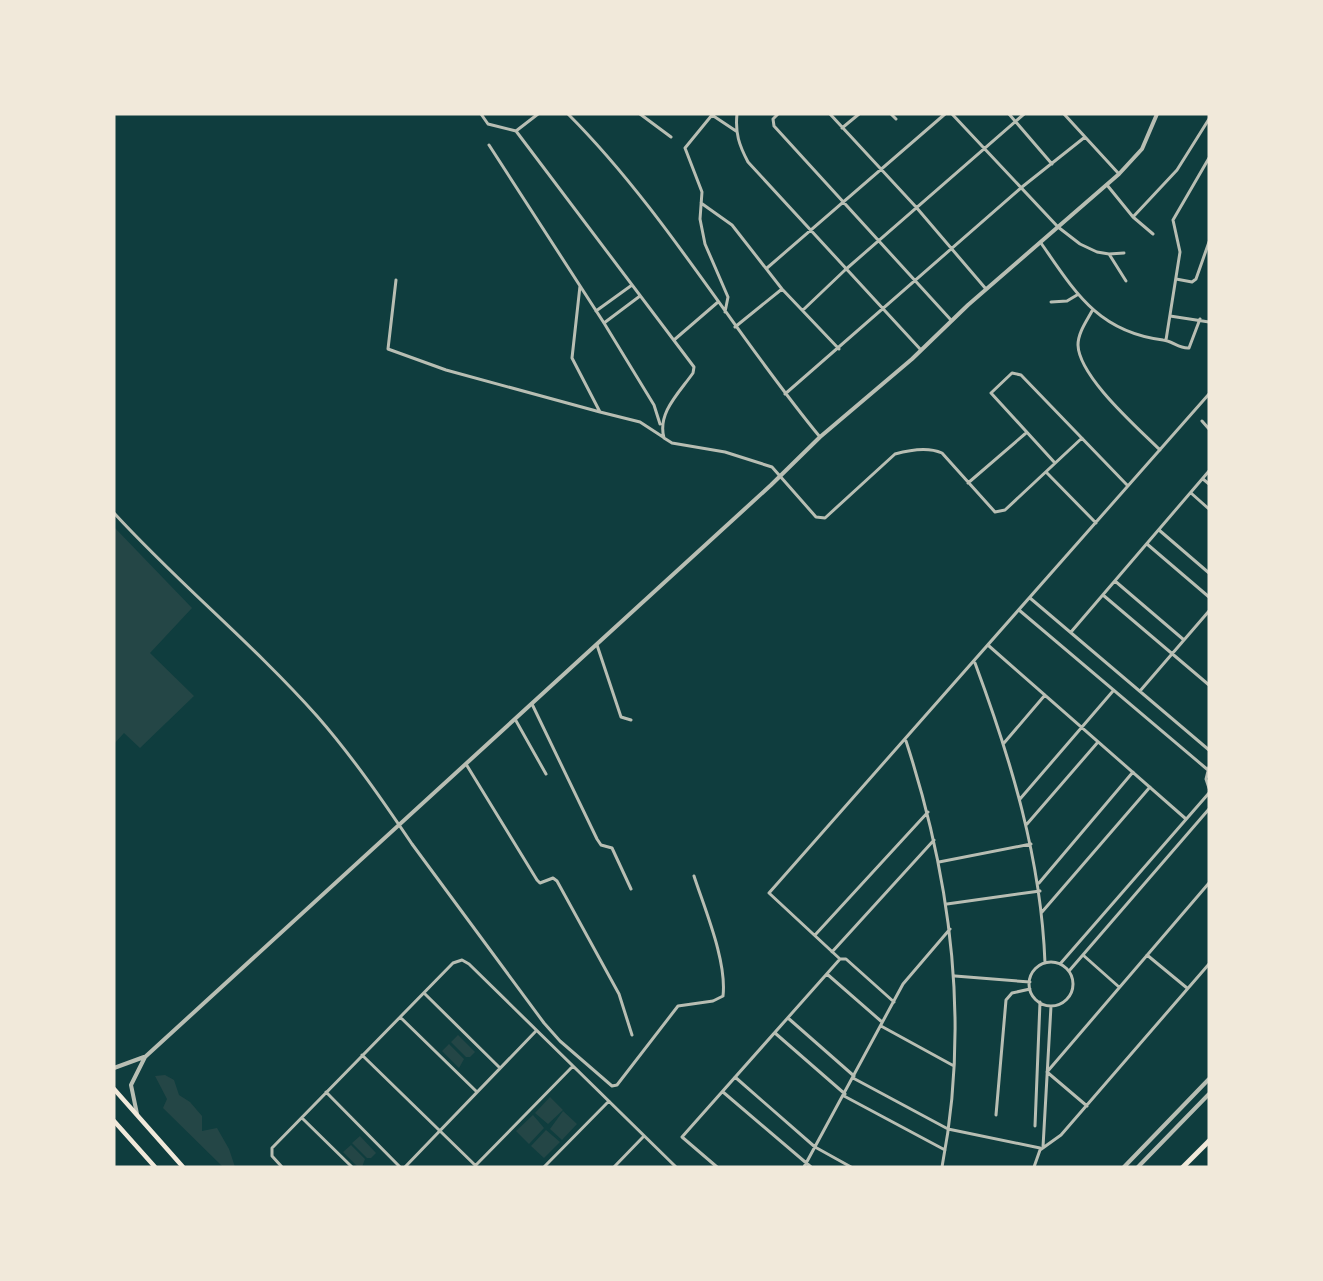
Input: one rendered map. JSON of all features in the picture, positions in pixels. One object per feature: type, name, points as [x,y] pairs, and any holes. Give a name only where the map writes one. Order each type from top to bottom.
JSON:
[{"type":"highway","points":[[114,1089],[183,1167]]},
{"type":"highway","points":[[114,1121],[155,1167]]},
{"type":"highway","points":[[1183,1167],[1209,1141]]},
{"type":"street","points":[[481,114],[488,124],[516,131],[693,367],[693,374],[665,412],[661,426]]},
{"type":"street","points":[[516,131],[538,114]]},
{"type":"street","points":[[568,114],[604,150],[785,394],[820,437]]},
{"type":"street","points":[[639,114],[671,137]]},
{"type":"street","points":[[725,312],[728,297],[705,244],[700,219],[700,184],[685,148],[712,114],[736,131]]},
{"type":"street","points":[[737,114],[736,131],[739,146],[748,162],[921,350]]},
{"type":"street","points":[[778,114],[773,119],[774,126],[951,321]]},
{"type":"street","points":[[830,114],[916,207],[986,289]]},
{"type":"street","points":[[843,128],[859,114]]},
{"type":"street","points":[[891,114],[896,119]]},
{"type":"street","points":[[767,268],[945,114]]},
{"type":"street","points":[[952,114],[1058,227],[1080,244],[1109,254],[1124,253]]},
{"type":"street","points":[[1009,114],[1052,164]]},
{"type":"street","points":[[802,310],[1024,114]]},
{"type":"street","points":[[1064,114],[1119,174]]},
{"type":"street","points":[[137,1114],[131,1085],[145,1057],[820,437],[1119,174],[1142,149],[1154,114]]},
{"type":"street","points":[[1133,217],[1177,170],[1209,119]]},
{"type":"street","points":[[785,394],[1022,188],[1085,137]]},
{"type":"street","points":[[489,144],[654,405],[664,438]]},
{"type":"street","points":[[1166,340],[1180,252],[1173,220],[1209,158]]},
{"type":"street","points":[[1107,185],[1133,217],[1153,234]]},
{"type":"street","points":[[701,203],[732,225],[782,289],[839,349]]},
{"type":"street","points":[[1176,279],[1185,282],[1196,279],[1209,242]]},
{"type":"street","points":[[1041,243],[1077,295],[1092,311],[1136,336],[1166,340],[1184,349],[1189,348],[1200,319]]},
{"type":"street","points":[[1109,254],[1126,281]]},
{"type":"street","points":[[396,280],[388,349],[446,370],[640,422],[672,443],[725,452],[772,468],[816,517],[825,518],[895,454],[905,451],[936,450],[942,453],[995,512],[1010,507],[1082,438]]},
{"type":"street","points":[[596,311],[632,285]]},
{"type":"street","points":[[580,286],[572,358],[600,412]]},
{"type":"street","points":[[735,327],[782,289]]},
{"type":"street","points":[[1051,302],[1068,301],[1077,295]]},
{"type":"street","points":[[604,323],[640,296]]},
{"type":"street","points":[[674,340],[718,302]]},
{"type":"street","points":[[1092,311],[1079,336],[1078,348],[1082,360],[1105,394],[1160,450]]},
{"type":"street","points":[[1170,316],[1209,322]]},
{"type":"street","points":[[1056,463],[991,393],[1011,373],[1016,372],[1128,486]]},
{"type":"street","points":[[894,1002],[846,960],[840,959],[769,893],[1209,394]]},
{"type":"street","points":[[1202,421],[1209,429]]},
{"type":"street","points":[[968,483],[1026,433]]},
{"type":"street","points":[[1071,632],[1209,471]]},
{"type":"street","points":[[1046,472],[1096,523]]},
{"type":"street","points":[[1203,479],[1209,484]]},
{"type":"street","points":[[1191,493],[1209,509]]},
{"type":"street","points":[[114,513],[158,561],[212,608],[317,717],[399,822],[412,844],[550,1031],[612,1086],[617,1085],[678,1006],[713,1001],[723,996],[721,965],[694,876]]},
{"type":"street","points":[[1159,530],[1209,573]]},
{"type":"street","points":[[1147,544],[1209,597]]},
{"type":"street","points":[[1115,581],[1184,640]]},
{"type":"street","points":[[1103,595],[1209,685]]},
{"type":"street","points":[[1030,598],[1209,750]]},
{"type":"street","points":[[1019,610],[1208,769],[1209,788]]},
{"type":"street","points":[[1140,691],[1209,611]]},
{"type":"street","points":[[596,643],[621,717],[631,720]]},
{"type":"street","points":[[988,646],[1186,819]]},
{"type":"street","points":[[975,662],[1004,743],[1027,824],[1040,891],[1045,963]]},
{"type":"street","points":[[1020,799],[1114,691]]},
{"type":"street","points":[[1004,743],[1045,695]]},
{"type":"street","points":[[531,702],[597,838],[601,845],[612,848],[631,889]]},
{"type":"street","points":[[514,718],[546,774]]},
{"type":"street","points":[[906,740],[935,839],[950,929],[955,976],[954,1066],[942,1167]]},
{"type":"street","points":[[1027,824],[1098,742]]},
{"type":"street","points":[[465,762],[537,880],[540,883],[553,878],[557,881],[619,994],[632,1035]]},
{"type":"street","points":[[1038,884],[1133,772]]},
{"type":"street","points":[[1042,912],[1150,787]]},
{"type":"street","points":[[1060,964],[1209,793]]},
{"type":"street","points":[[1069,971],[1209,809]]},
{"type":"street","points":[[814,936],[928,812]]},
{"type":"street","points":[[832,952],[935,839]]},
{"type":"street","points":[[939,862],[1031,844]]},
{"type":"street","points":[[1047,1072],[1209,883]]},
{"type":"street","points":[[946,904],[1040,891]]},
{"type":"street","points":[[805,1166],[910,973],[950,929]]},
{"type":"street","points":[[1083,955],[1119,987]]},
{"type":"street","points":[[1147,955],[1188,989]]},
{"type":"street","points":[[717,1167],[682,1137],[840,959]]},
{"type":"street","points":[[282,1167],[272,1156],[271,1149],[457,960],[466,961],[676,1167]]},
{"type":"street","points":[[1045,963],[1060,964],[1069,971],[1073,982],[1071,992],[1063,1002],[1051,1006],[1040,1002],[1030,989],[1030,982],[1035,969],[1045,963]]},
{"type":"street","points":[[788,1018],[853,1077],[948,1129],[1042,1148],[1061,1135],[1209,964]]},
{"type":"street","points":[[827,974],[882,1024],[954,1066]]},
{"type":"street","points":[[955,976],[1030,982]]},
{"type":"street","points":[[996,1115],[1006,1000],[1012,993],[1030,989]]},
{"type":"street","points":[[424,993],[500,1068]]},
{"type":"street","points":[[1035,1126],[1040,1002]]},
{"type":"street","points":[[1034,1167],[1042,1148],[1051,1006]]},
{"type":"street","points":[[400,1017],[477,1092]]},
{"type":"street","points":[[405,1167],[536,1031]]},
{"type":"street","points":[[775,1033],[844,1095],[945,1150]]},
{"type":"street","points":[[362,1055],[475,1166],[573,1066]]},
{"type":"street","points":[[114,1068],[145,1057]]},
{"type":"street","points":[[1047,1072],[1087,1106]]},
{"type":"street","points":[[735,1077],[815,1147],[851,1167]]},
{"type":"street","points":[[1124,1167],[1209,1079]]},
{"type":"street","points":[[326,1092],[400,1167]]},
{"type":"street","points":[[723,1092],[805,1166],[811,1167]]},
{"type":"street","points":[[1138,1167],[1209,1094]]},
{"type":"street","points":[[544,1167],[609,1101]]},
{"type":"street","points":[[302,1118],[352,1167]]},
{"type":"street","points":[[614,1167],[644,1136]]},
{"type":"shaded area","points":[[114,527],[192,608],[150,653],[194,696],[140,748],[124,733],[114,744]]},
{"type":"shaded area","points":[[458,1035],[475,1052],[470,1057],[466,1057],[451,1042]]},
{"type":"shaded area","points":[[449,1044],[464,1059],[459,1068],[442,1051]]},
{"type":"shaded area","points":[[165,1075],[174,1080],[179,1095],[190,1102],[202,1116],[202,1131],[217,1128],[229,1149],[235,1167],[223,1167],[163,1108],[167,1099],[155,1076]]},
{"type":"shaded area","points":[[550,1097],[563,1110],[548,1124],[535,1113]]},
{"type":"shaded area","points":[[563,1111],[577,1124],[562,1140],[550,1129]]},
{"type":"shaded area","points":[[533,1115],[544,1128],[529,1144],[516,1131]]},
{"type":"shaded area","points":[[546,1130],[560,1142],[544,1158],[531,1146]]},
{"type":"shaded area","points":[[360,1136],[376,1153],[371,1158],[367,1158],[352,1143]]},
{"type":"shaded area","points":[[351,1145],[365,1159],[362,1167],[358,1167],[343,1152]]}]
